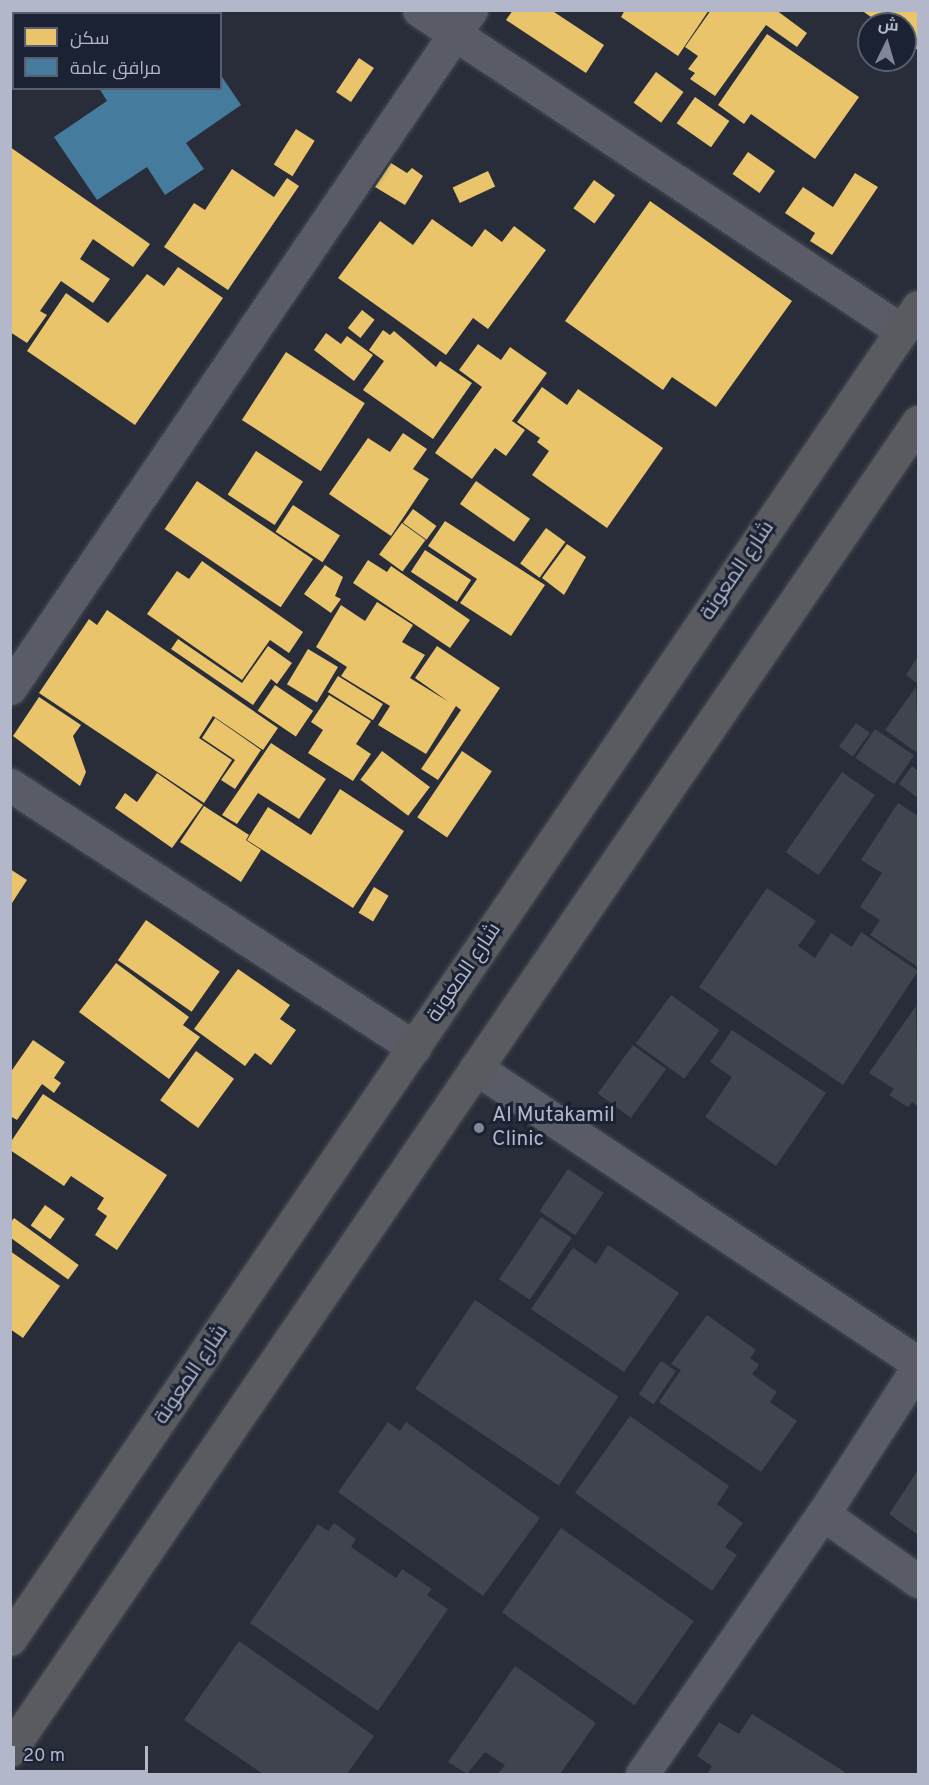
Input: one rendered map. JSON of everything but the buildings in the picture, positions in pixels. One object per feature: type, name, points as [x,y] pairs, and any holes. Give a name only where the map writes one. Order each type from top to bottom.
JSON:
[{"type":"highway","name":"شارع المعونة","points":[[10,1639],[910,319]]},
{"type":"highway","points":[[10,1750],[916,429]]},
{"type":"street","points":[[419,10],[463,22],[910,319]]},
{"type":"street","points":[[10,688],[463,22]]},
{"type":"street","points":[[10,785],[414,1047]]},
{"type":"street","points":[[476,1068],[918,1365],[823,1514],[642,1774]]},
{"type":"street","points":[[823,1514],[918,1581]]},
{"type":"place","name":"Al Mutakamil Clinic","points":[[479,1128]]}]
